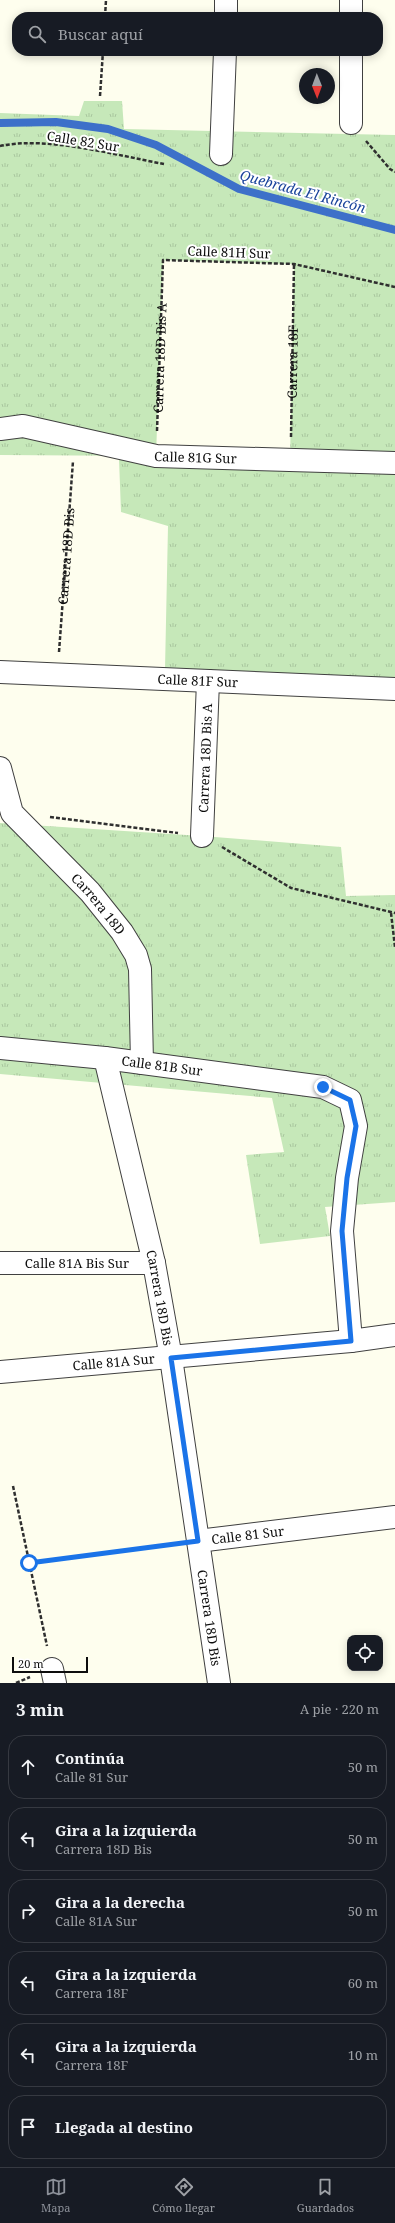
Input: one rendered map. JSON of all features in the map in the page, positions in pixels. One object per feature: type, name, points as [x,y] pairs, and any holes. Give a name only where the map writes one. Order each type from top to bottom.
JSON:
[{"type":"street","points":[[226,0],[226,12]]},
{"type":"street","points":[[351,0],[351,12]]},
{"type":"street","points":[[221,154],[225,56]]},
{"type":"street","points":[[351,56],[351,123]]},
{"type":"street","name":"Calle 81G Sur","points":[[0,429],[23,426],[156,456],[395,463]]},
{"type":"street","name":"Calle 81F Sur","points":[[0,672],[395,689]]},
{"type":"street","name":"Carrera 18D Bis A","points":[[202,836],[208,681]]},
{"type":"street","name":"Carrera 18D","points":[[0,768],[6,812],[90,892],[122,932],[136,955],[140,969],[142,1063]]},
{"type":"street","name":"Calle 81B Sur","points":[[0,1048],[105,1058],[323,1087],[350,1100],[356,1126],[347,1178],[342,1231],[351,1341]]},
{"type":"street","name":"Carrera 18D Bis","points":[[105,1058],[154,1263],[171,1358],[219,1683]]},
{"type":"street","name":"Calle 81A Bis Sur","points":[[0,1263],[154,1263]]},
{"type":"street","name":"Calle 81A Sur","points":[[0,1372],[171,1358],[351,1341],[395,1335]]},
{"type":"street","name":"Calle 81 Sur","points":[[198,1541],[395,1517]]},
{"type":"path","points":[[105,12],[106,0]]},
{"type":"path","points":[[100,96],[103,56]]},
{"type":"path","points":[[351,123],[390,169],[395,172]]},
{"type":"path","name":"Calle 82 Sur","points":[[0,146],[18,143],[63,146],[164,164]]},
{"type":"path","name":"Calle 81H Sur","points":[[164,260],[294,264],[395,287]]},
{"type":"path","name":"Carrera 18D Bis A","points":[[156,456],[164,260]]},
{"type":"path","name":"Carrera 18F","points":[[290,460],[294,264]]},
{"type":"path","name":"Carrera 18D Bis","points":[[57,674],[75,438]]},
{"type":"path","points":[[391,913],[395,947]]},
{"type":"path","points":[[13,1486],[54,1676]]},
{"type":"path","name":"Calle 81 Sur","points":[[29,1563],[198,1541]]},
{"type":"green space","points":[[84,101],[122,101],[124,129],[395,135],[395,678],[165,669],[168,526],[121,512],[119,459],[151,456],[0,455],[0,113],[79,116]],"holes":[[[163,260],[294,264],[290,460],[156,456]]]},
{"type":"green space","points":[[0,823],[202,836],[341,847],[346,896],[395,895],[395,1202],[325,1207],[330,1236],[260,1244],[246,1155],[284,1152],[272,1098],[0,1074]]},
{"type":"waterway","name":"Quebrada El Rincón","points":[[0,123],[56,122],[108,129],[156,145],[239,189],[395,230]]},
{"type":"route","points":[[29,1563],[198,1541],[171,1358],[351,1341],[342,1231],[347,1178],[356,1126],[350,1100],[323,1087]]}]
